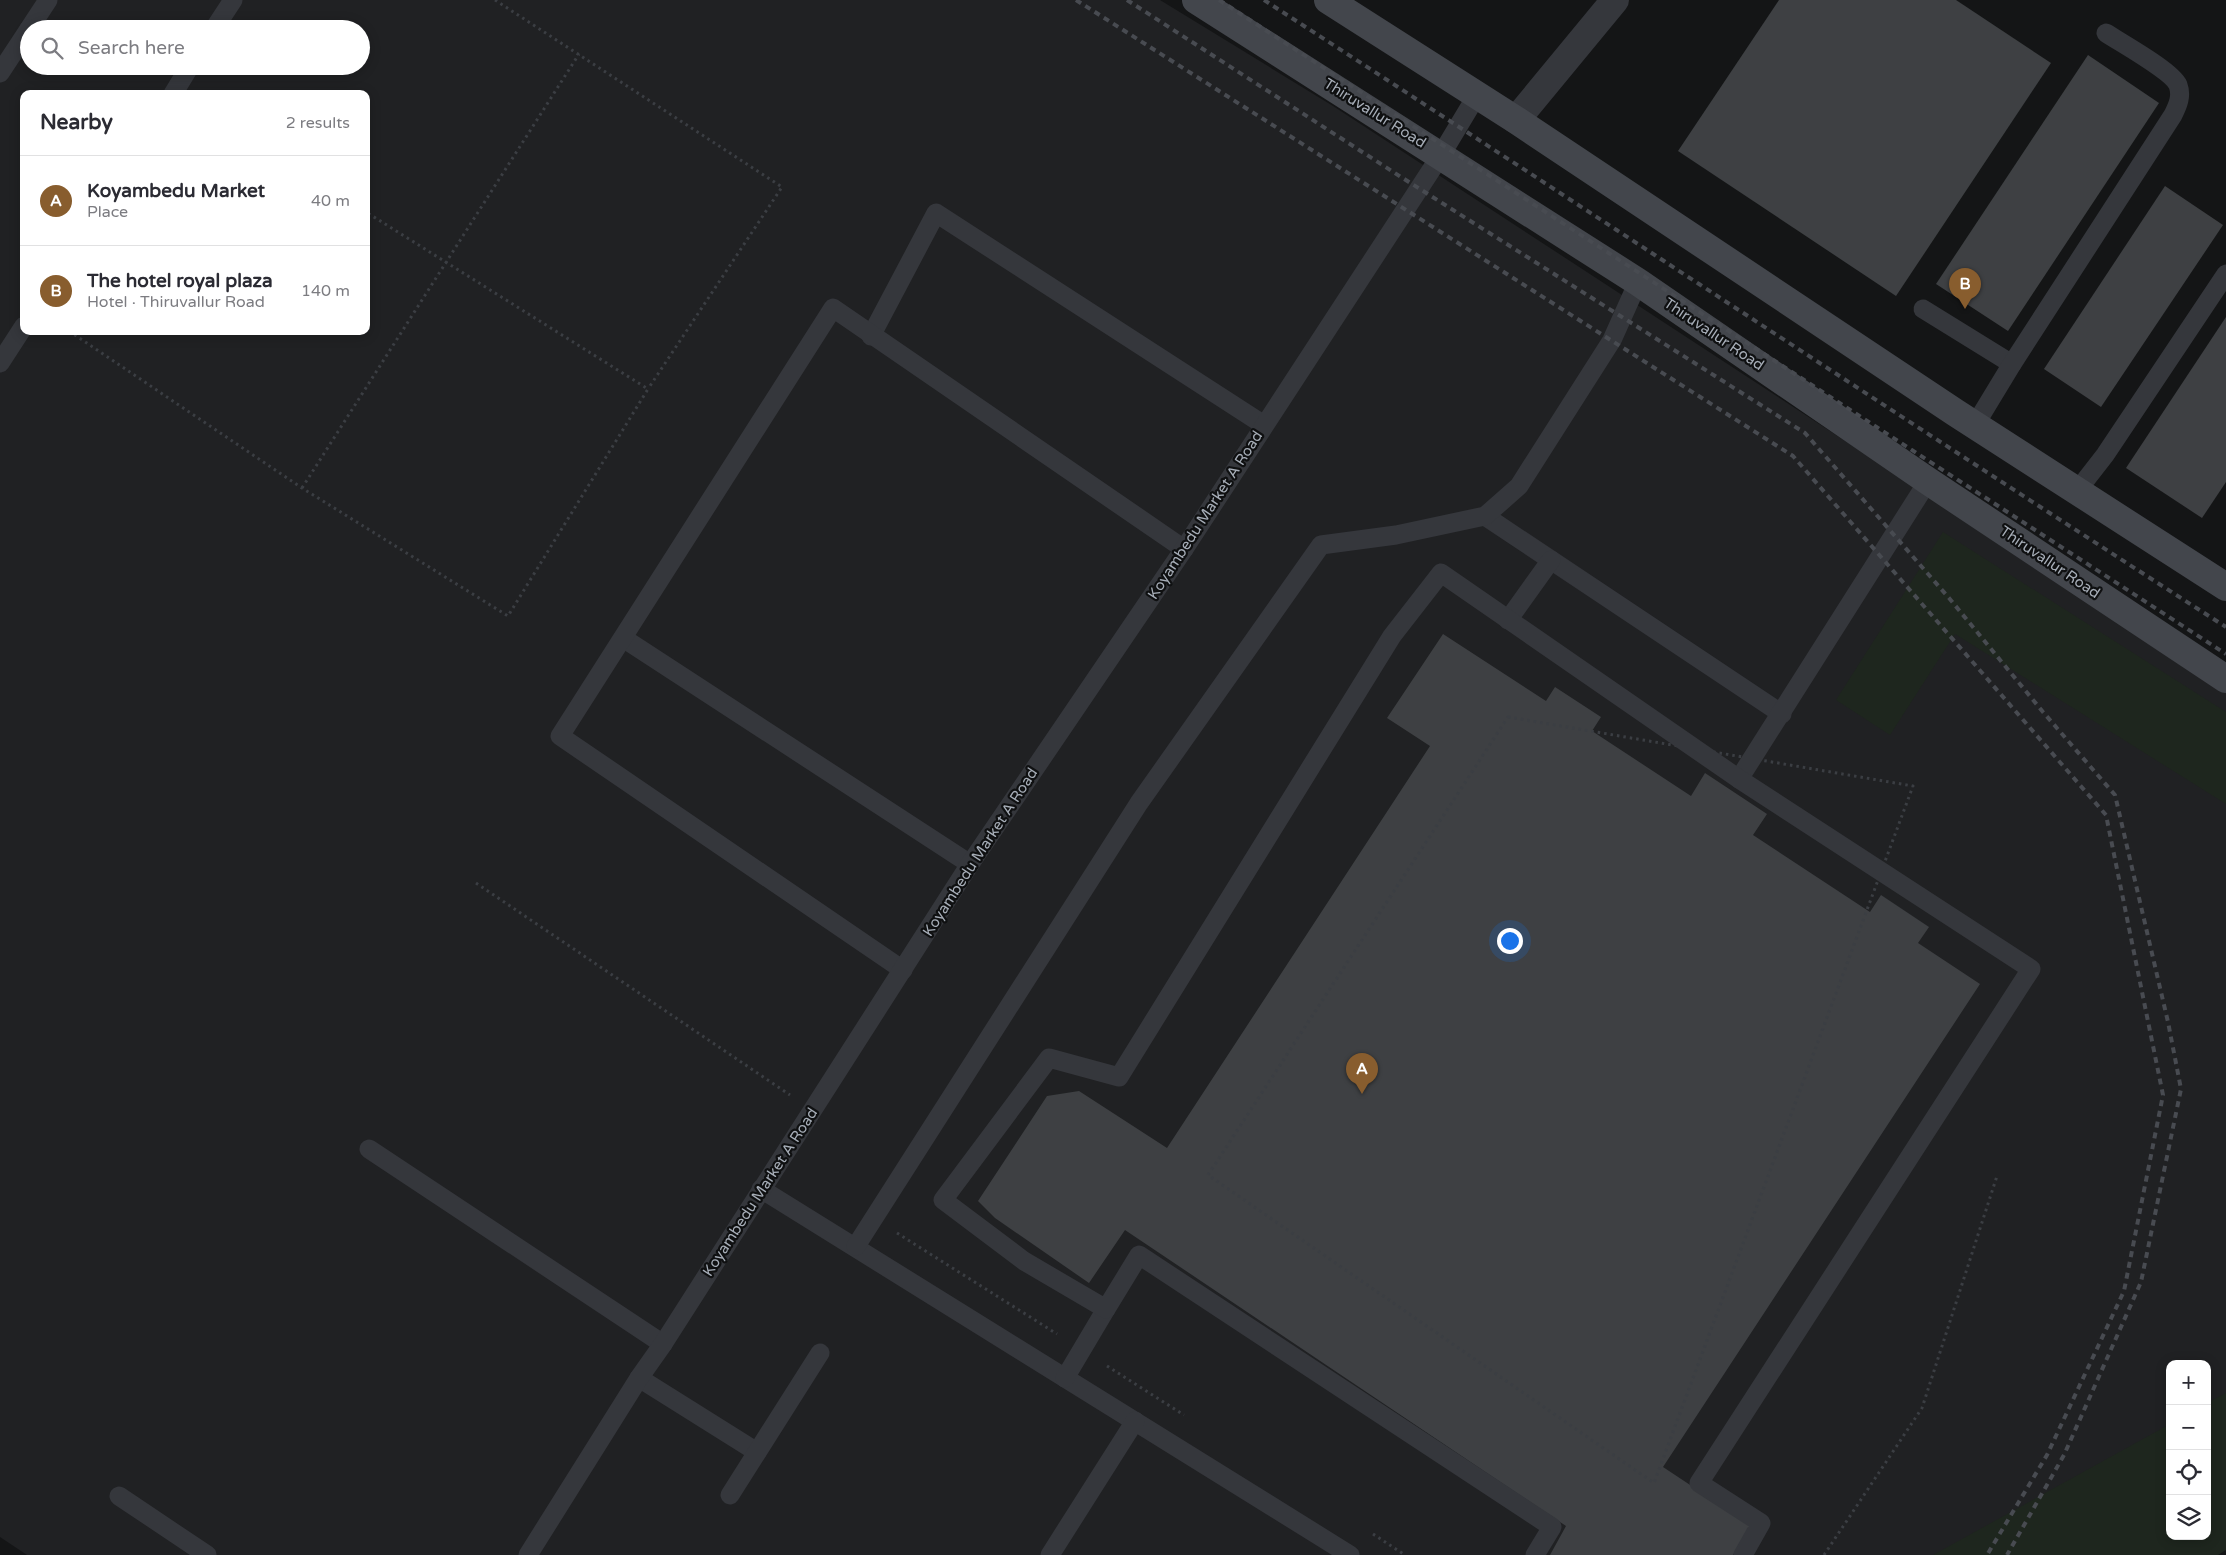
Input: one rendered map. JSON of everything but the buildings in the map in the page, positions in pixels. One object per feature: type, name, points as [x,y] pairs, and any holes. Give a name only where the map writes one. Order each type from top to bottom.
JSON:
[{"type":"street","name":"Thiruvallur Road","points":[[1196,0],[1638,282],[1928,480],[2226,679]]},
{"type":"street","points":[[1328,0],[1516,120],[1975,425],[2226,587]]},
{"type":"street","points":[[1516,120],[1615,0]]},
{"type":"lane","points":[[35,20],[48,0]]},
{"type":"lane","points":[[220,20],[233,0]]},
{"type":"lane","points":[[1975,425],[2012,364],[2173,115],[2180,100],[2178,84],[2166,72],[2106,33]]},
{"type":"lane","points":[[0,73],[20,43]]},
{"type":"lane","points":[[175,90],[184,75]]},
{"type":"lane","name":"Koyambedu Market A Road","points":[[528,1555],[639,1378],[664,1344],[761,1189],[970,864],[1184,549],[1441,155],[1477,95]]},
{"type":"lane","points":[[871,336],[936,213],[1264,425]]},
{"type":"lane","points":[[2077,491],[2105,455],[2226,274]]},
{"type":"lane","points":[[856,1246],[1139,803],[1321,545],[1396,536],[1485,516],[1519,486],[1612,340],[1638,282]]},
{"type":"lane","points":[[903,970],[560,736],[833,308],[871,336],[1184,549]]},
{"type":"lane","points":[[1923,309],[2012,364]]},
{"type":"lane","points":[[0,363],[20,332]]},
{"type":"lane","points":[[1739,779],[1782,714],[1928,480]]},
{"type":"lane","points":[[1485,516],[1782,714]]},
{"type":"lane","points":[[1508,620],[1551,560]]},
{"type":"lane","points":[[1106,1309],[1024,1261],[943,1200],[1049,1058],[1119,1078],[1392,636],[1441,573],[1739,779],[2031,969],[1699,1483],[1761,1523],[1743,1555]]},
{"type":"lane","points":[[623,638],[970,864]]},
{"type":"lane","points":[[369,1150],[664,1344]]},
{"type":"lane","points":[[761,1189],[856,1246],[1350,1555]]},
{"type":"lane","points":[[1065,1378],[1139,1255],[1552,1528],[1535,1555]]},
{"type":"lane","points":[[730,1495],[820,1353]]},
{"type":"lane","points":[[639,1378],[757,1452]]},
{"type":"lane","points":[[1050,1555],[1135,1421]]},
{"type":"lane","points":[[119,1496],[207,1555]]},
{"type":"path","points":[[75,335],[302,488],[508,616],[648,389],[782,187],[495,0]]},
{"type":"path","points":[[302,488],[578,54]]},
{"type":"path","points":[[370,215],[648,389]]},
{"type":"path","points":[[1508,717],[1913,786],[1654,1484],[1208,1175],[1508,717]]},
{"type":"path","points":[[476,883],[798,1100]]},
{"type":"path","points":[[1824,1555],[1922,1408],[1997,1176]]},
{"type":"path","points":[[874,1218],[1189,1418]]},
{"type":"path","points":[[1372,1534],[1405,1555]]},
{"type":"shaded area","points":[[0,0],[1160,0],[1333,106],[2226,690],[2226,1530],[2211,1538],[2211,1360],[2166,1360],[2166,1540],[2207,1540],[2178,1555],[27,1555],[0,1537]]},
{"type":"shaded area","points":[[1943,532],[2226,712],[2226,804],[1955,634],[1890,735],[1836,700]]},
{"type":"shaded area","points":[[2226,1393],[2226,1550],[2218,1555],[1933,1555],[2166,1426],[2166,1540],[2211,1540],[2211,1401]]},
{"type":"railway","points":[[1076,0],[1793,456],[2106,815],[2163,1095],[2124,1291],[2047,1455],[1987,1555]]},
{"type":"railway","points":[[1127,0],[1401,177],[1805,433],[1949,598],[2043,712],[2115,795],[2168,1022],[2181,1089],[2141,1282],[2064,1455],[2007,1555]]},
{"type":"railway","points":[[1219,0],[2226,654]]},
{"type":"railway","points":[[1264,0],[2226,627]]},
{"type":"place","name":"The hotel royal plaza","points":[[1965,309]]},
{"type":"place","name":"Koyambedu Market","points":[[1362,1094]]}]
